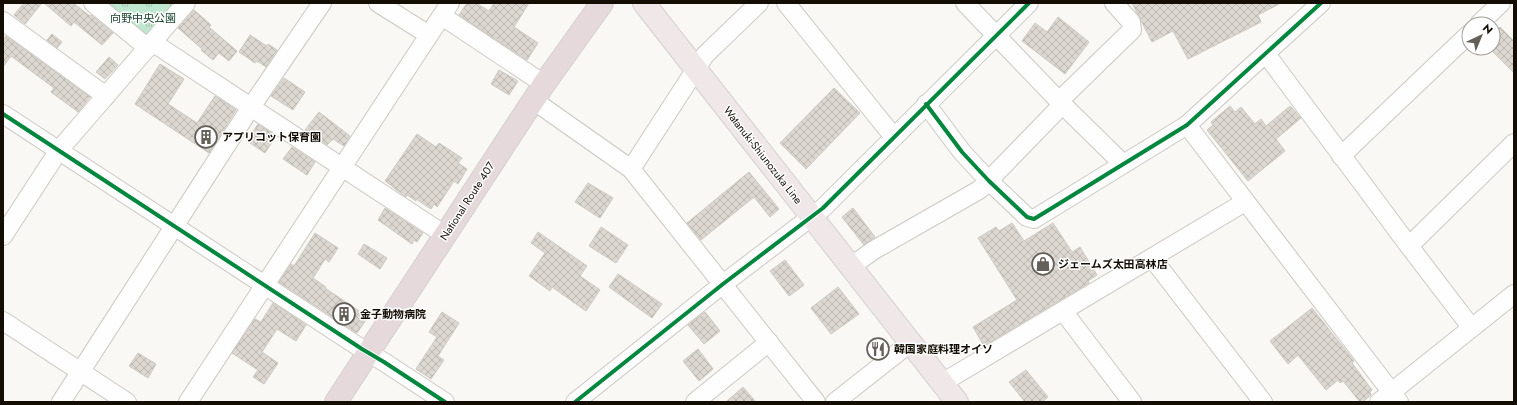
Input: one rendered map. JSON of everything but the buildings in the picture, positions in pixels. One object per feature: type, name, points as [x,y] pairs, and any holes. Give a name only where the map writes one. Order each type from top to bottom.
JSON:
[{"type":"highway","name":"National Route 407","points":[[336,402],[538,92],[602,3]]},
{"type":"main road","name":"Watanuki-Shiunozuka Line","points":[[644,3],[951,396]]},
{"type":"street","points":[[93,3],[150,45],[251,107],[445,236]]},
{"type":"street","points":[[3,236],[59,150],[186,3]]},
{"type":"street","points":[[61,402],[251,107],[322,3]]},
{"type":"street","points":[[378,3],[429,35]]},
{"type":"street","points":[[631,169],[705,55],[759,3]]},
{"type":"street","points":[[786,3],[893,136]]},
{"type":"street","points":[[965,3],[1061,103],[1123,164]]},
{"type":"street","points":[[575,402],[723,284],[823,208],[893,136],[1029,3]]},
{"type":"street","points":[[850,267],[874,250],[979,190],[989,181],[1061,103],[1132,30],[1131,22],[1114,3]]},
{"type":"street","points":[[926,104],[962,152],[989,181],[1027,217],[1034,219],[1187,125],[1321,3]]},
{"type":"street","points":[[1487,16],[1501,3]]},
{"type":"street","points":[[188,402],[446,9],[538,92],[631,169],[816,402]]},
{"type":"street","points":[[3,21],[106,96]]},
{"type":"street","points":[[1341,156],[1461,42]]},
{"type":"street","points":[[1266,54],[1341,156],[1471,327]]},
{"type":"street","points":[[3,114],[445,402]]},
{"type":"street","points":[[1187,125],[1390,399],[1471,327],[1514,294]]},
{"type":"street","points":[[1409,246],[1514,143]]},
{"type":"street","points":[[951,396],[1063,310],[1245,202]]},
{"type":"street","points":[[1152,258],[1263,402]]},
{"type":"street","points":[[1063,310],[1132,402]]},
{"type":"street","points":[[3,321],[126,402]]},
{"type":"street","points":[[695,402],[769,342]]},
{"type":"street","points":[[835,402],[910,343]]},
{"type":"green space","name":"向野中央公園","points":[[102,3],[177,3],[144,39]]},
{"type":"cycle path","points":[[575,402],[723,284],[823,208],[1029,3]]},
{"type":"cycle path","points":[[926,104],[962,152],[989,181],[1027,217],[1034,219],[1187,125],[1321,3]]},
{"type":"cycle path","points":[[3,114],[445,402]]},
{"type":"place","name":"アプリコット保育園","points":[[206,137]]},
{"type":"place","name":"ジェームズ太田高林店","points":[[1043,264]]},
{"type":"place","name":"金子動物病院","points":[[344,314]]},
{"type":"place","name":"韓国家庭料理オイソ","points":[[878,349]]}]
